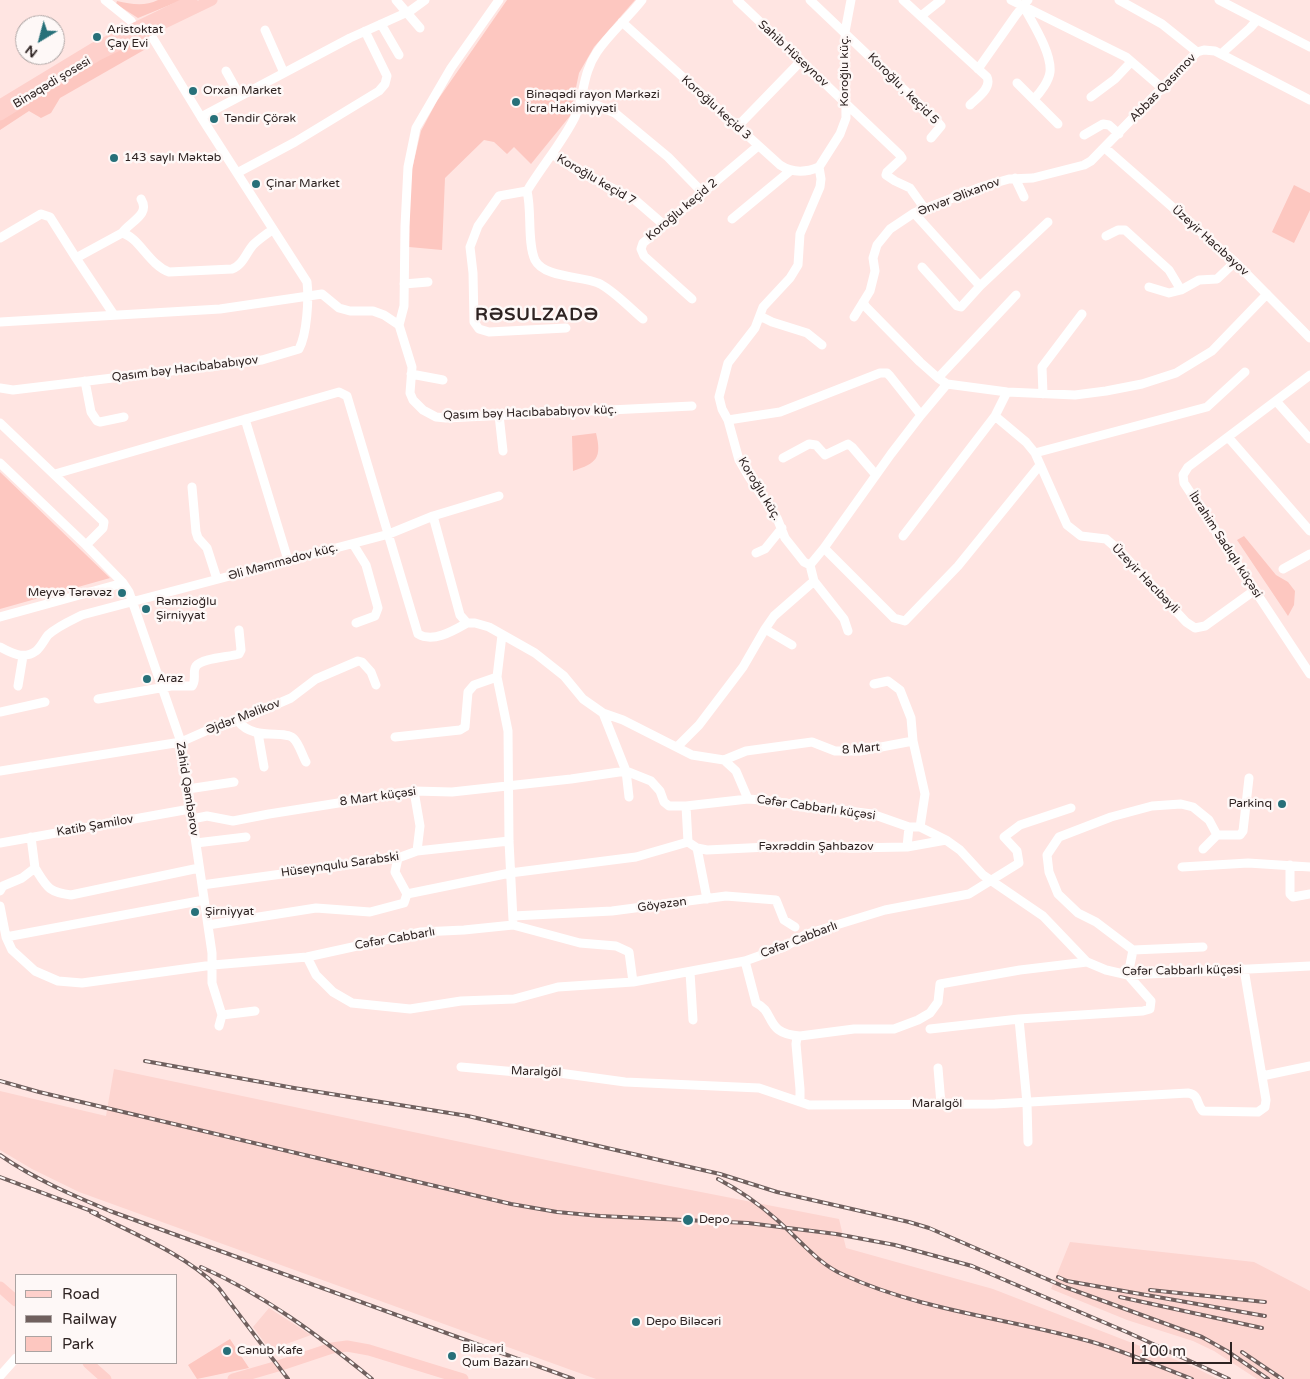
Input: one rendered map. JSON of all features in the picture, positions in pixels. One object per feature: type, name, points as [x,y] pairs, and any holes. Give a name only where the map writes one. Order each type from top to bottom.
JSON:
[{"type":"main road","name":"Binəqədi şosesi","points":[[0,115],[80,65],[192,0]]},
{"type":"main road","name":"Binəqədi şosesi","points":[[0,105],[94,48],[212,0]]},
{"type":"main road","points":[[0,1287],[15,1300]]},
{"type":"main road","points":[[233,1379],[332,1348],[347,1346],[369,1350],[462,1379]]},
{"type":"main road","points":[[89,1364],[106,1379]]},
{"type":"street","name":"Qasım bəy Hacıbababıyov","points":[[0,388],[13,390],[262,360],[299,349],[303,341],[308,296],[307,282],[201,117],[141,29],[106,0]]},
{"type":"street","points":[[396,0],[420,28]]},
{"type":"street","points":[[201,117],[365,31],[406,13],[425,0]]},
{"type":"street","name":"Qasım bəy Hacıbababıyov küç.","points":[[499,0],[451,68],[416,128],[408,167],[403,312],[399,325],[412,367],[410,393],[413,400],[423,410],[436,417],[446,418],[692,406]]},
{"type":"street","points":[[642,0],[606,40],[589,65],[584,79],[582,99],[572,122],[528,191],[531,249],[536,262],[545,269],[563,276],[600,283],[643,319]]},
{"type":"street","name":"Sahib Hüseynov","points":[[737,0],[900,155],[902,158],[886,175],[895,182],[910,188],[925,209]]},
{"type":"street","name":"Koroğlu , keçid 5","points":[[810,0],[941,126],[931,138]]},
{"type":"street","name":"Koroğlu küç.","points":[[810,564],[804,562],[786,538],[777,518],[739,460],[728,420],[722,409],[719,397],[728,363],[755,328],[763,307],[790,278],[798,265],[800,234],[822,179],[818,167],[840,134],[846,118],[845,32],[851,0]]},
{"type":"street","points":[[903,0],[978,69],[988,81],[988,86],[970,105]]},
{"type":"street","points":[[922,16],[941,0]]},
{"type":"street","points":[[1011,0],[1026,3],[1104,46],[1131,62],[1162,88]]},
{"type":"street","points":[[1119,0],[1162,24],[1197,52]]},
{"type":"street","points":[[1221,1],[1310,47]]},
{"type":"street","points":[[978,69],[1026,3]]},
{"type":"street","points":[[1026,3],[1049,58],[1050,74],[1040,93],[1034,99]]},
{"type":"street","points":[[1221,54],[1250,28],[1256,20]]},
{"type":"street","name":"Koroğlu keçid 3","points":[[622,22],[780,166],[790,171]]},
{"type":"street","points":[[381,24],[399,55]]},
{"type":"street","points":[[264,30],[284,73]]},
{"type":"street","points":[[237,173],[294,142],[379,91],[385,84],[387,76],[365,31]]},
{"type":"street","name":"Abbas Qasımov","points":[[1105,148],[1197,52],[1209,50],[1221,54],[1310,100]]},
{"type":"street","points":[[737,127],[801,61]]},
{"type":"street","points":[[1091,97],[1115,79],[1131,62]]},
{"type":"street","points":[[226,71],[240,96]]},
{"type":"street","points":[[1017,83],[1058,124]]},
{"type":"street","points":[[582,99],[615,113],[668,157],[703,193]]},
{"type":"street","points":[[1084,135],[1103,124],[1109,125],[1118,134]]},
{"type":"street","name":"Koroğlu keçid 2","points":[[692,299],[644,256],[640,249],[643,243],[758,146]]},
{"type":"street","name":"Ənvər Əlixanov","points":[[854,317],[870,291],[875,271],[873,258],[877,245],[890,229],[914,213],[981,187],[1009,179],[1033,178],[1084,165],[1096,158],[1105,148]]},
{"type":"street","name":"Üzeyir Hacıbəyov","points":[[1105,148],[1235,262],[1310,338]]},
{"type":"street","name":"Koroğlu keçid 7","points":[[552,154],[576,170],[634,199],[664,225]]},
{"type":"street","points":[[732,218],[790,171],[811,170],[818,167]]},
{"type":"street","points":[[1015,178],[1024,197]]},
{"type":"street","points":[[528,191],[499,196],[478,226],[470,247],[473,274],[474,322],[479,329],[489,332],[566,328]]},
{"type":"street","points":[[76,258],[122,233],[128,224],[142,215],[144,206],[142,199]]},
{"type":"street","points":[[914,213],[980,286]]},
{"type":"street","points":[[0,238],[42,214],[47,214],[114,315]]},
{"type":"street","points":[[922,267],[959,307],[1048,222]]},
{"type":"street","points":[[122,233],[130,237],[160,269],[169,272],[236,267],[246,257],[253,245],[273,229]]},
{"type":"street","points":[[1106,236],[1118,230],[1124,230],[1169,270],[1181,290]]},
{"type":"street","points":[[1149,287],[1169,293],[1181,290],[1199,280],[1218,279],[1235,262]]},
{"type":"street","points":[[404,284],[428,282]]},
{"type":"street","points":[[0,322],[220,309],[322,294],[339,308],[350,311],[373,311],[384,315],[399,325]]},
{"type":"street","points":[[864,302],[866,307],[938,378],[948,384],[1007,392],[1075,395],[1142,384],[1176,373],[1212,351],[1268,294]]},
{"type":"street","points":[[938,378],[1016,295]]},
{"type":"street","points":[[1043,394],[1042,367],[1082,314]]},
{"type":"street","points":[[760,316],[772,322],[807,333],[822,345]]},
{"type":"street","points":[[1036,453],[1207,407],[1245,372]]},
{"type":"street","points":[[728,420],[780,412],[880,373],[887,373],[890,376],[921,415]]},
{"type":"street","points":[[411,374],[443,380]]},
{"type":"street","name":"İbrahim Sadıqlı küçəsi","points":[[1310,375],[1188,467],[1184,475],[1184,483],[1310,674]]},
{"type":"street","points":[[86,381],[91,412],[96,421],[100,422],[124,416]]},
{"type":"street","points":[[848,631],[844,619],[814,581],[810,564],[824,548],[921,415],[948,384]]},
{"type":"street","points":[[55,474],[339,392],[348,396],[418,634],[431,638],[466,623],[475,623],[489,627],[542,659],[564,676],[583,699],[603,713],[623,720],[692,755],[724,760],[736,771],[748,799],[686,806],[688,842]]},
{"type":"street","points":[[903,536],[995,416],[1007,392]]},
{"type":"street","points":[[1276,401],[1310,440]]},
{"type":"street","points":[[499,415],[503,451]]},
{"type":"street","name":"Üzeyir Hacıbəyli","points":[[995,416],[1036,453],[1067,525],[1081,536],[1106,539],[1120,551],[1186,622],[1195,628],[1205,626],[1255,590]]},
{"type":"street","points":[[246,419],[288,560]]},
{"type":"street","points":[[0,422],[104,522],[103,528],[86,545]]},
{"type":"street","points":[[1228,437],[1310,531]]},
{"type":"street","points":[[783,458],[809,444],[816,445],[825,455],[848,444],[852,446],[876,475]]},
{"type":"street","name":"Zahid Qəmbərov","points":[[0,463],[86,545],[123,583],[129,592],[181,742],[208,925],[213,965],[212,983],[222,1015]]},
{"type":"street","points":[[824,548],[894,618],[905,621],[958,566],[1040,465]]},
{"type":"street","points":[[192,487],[196,532],[198,538],[207,548],[217,579]]},
{"type":"street","name":"Əli Məmmədov küç.","points":[[23,656],[36,650],[49,634],[82,616],[132,601],[389,534],[433,516],[499,496]]},
{"type":"street","points":[[433,516],[460,615],[466,623]]},
{"type":"street","points":[[756,553],[765,549],[782,528]]},
{"type":"street","points":[[353,544],[366,565],[378,611],[373,617],[356,623]]},
{"type":"street","points":[[1283,569],[1310,554]]},
{"type":"street","points":[[677,746],[699,725],[743,667],[774,616],[814,581]]},
{"type":"street","points":[[0,617],[123,583]]},
{"type":"street","points":[[765,629],[792,645]]},
{"type":"street","points":[[98,700],[171,686],[192,686],[195,681],[195,669],[198,664],[239,654],[241,650],[239,630]]},
{"type":"street","points":[[502,635],[498,677],[508,731],[509,841],[513,921]]},
{"type":"street","points":[[0,647],[13,654],[23,656],[18,686]]},
{"type":"street","name":"Əjdər Məlikov","points":[[0,771],[181,742],[208,730],[238,721],[291,698],[316,680],[358,661],[362,662],[371,672],[376,685]]},
{"type":"street","points":[[396,737],[460,730],[465,727],[468,692],[474,685],[498,677]]},
{"type":"street","points":[[874,684],[888,681],[900,690],[911,718],[913,741],[925,794],[920,827]]},
{"type":"street","points":[[0,712],[44,702]]},
{"type":"street","points":[[603,713],[626,771],[629,797]]},
{"type":"street","points":[[238,721],[258,733],[290,736],[294,739],[306,762]]},
{"type":"street","points":[[258,733],[264,767]]},
{"type":"street","name":"8 Mart","points":[[724,760],[746,751],[812,742],[835,751],[860,751],[913,741]]},
{"type":"street","name":"8 Mart küçəsi","points":[[192,819],[207,816],[233,822],[269,814],[414,791],[452,792],[626,771],[652,781],[660,791],[664,802],[669,806],[686,806]]},
{"type":"street","points":[[1203,849],[1217,835],[1240,835],[1244,831],[1248,778]]},
{"type":"street","points":[[188,789],[234,782]]},
{"type":"street","points":[[414,791],[420,826],[417,851]]},
{"type":"street","name":"Cəfər Cabbarlı küçəsi","points":[[748,799],[872,814],[908,827],[920,827],[946,840],[960,850],[983,875],[1043,916],[1087,962],[1106,970],[1128,974],[1310,966]]},
{"type":"street","points":[[1203,947],[1133,950],[1096,922],[1078,913],[1058,894],[1049,872],[1047,854],[1059,837],[1110,817],[1152,806],[1181,804],[1193,807],[1209,820],[1217,835]]},
{"type":"street","name":"Cəfər Cabbarlı","points":[[307,957],[316,974],[333,992],[352,1003],[410,1010],[462,1002],[514,999],[558,987],[633,982],[690,972],[745,961],[784,947],[807,934],[885,910],[969,894],[1019,863],[1017,851],[1004,837],[1020,825],[1071,808]]},
{"type":"street","name":"Katib Şamilov","points":[[0,843],[190,809]]},
{"type":"street","points":[[907,847],[908,827]]},
{"type":"street","points":[[196,843],[246,836]]},
{"type":"street","points":[[31,837],[36,868],[47,887],[59,893],[71,895],[199,868]]},
{"type":"street","name":"Fəxrəddin Şahbazov","points":[[697,848],[707,850],[809,845],[849,848],[907,847],[946,840]]},
{"type":"street","name":"Hüseynqulu Sarabski","points":[[202,885],[398,858],[417,851],[509,841]]},
{"type":"street","points":[[407,894],[510,873],[636,857],[688,842],[697,848],[707,899]]},
{"type":"street","points":[[208,925],[316,908],[370,912],[404,903],[407,894],[395,872],[398,858]]},
{"type":"street","points":[[1182,867],[1248,863],[1310,867]]},
{"type":"street","points":[[1290,866],[1290,894],[1293,897],[1310,894]]},
{"type":"street","points":[[0,890],[3,886],[22,878],[36,868]]},
{"type":"street","name":"Göyəzən","points":[[513,921],[612,912],[726,896],[776,900],[784,920],[795,927]]},
{"type":"street","points":[[6,937],[204,900]]},
{"type":"street","name":"Cəfər Cabbarlı","points":[[0,906],[6,937],[12,950],[35,971],[58,981],[82,983],[213,965],[307,957],[421,932],[464,930],[513,921],[580,943],[616,946],[629,952],[633,982]]},
{"type":"street","points":[[930,1029],[1019,1019],[1143,1011],[1150,1008],[1151,1001],[1128,974],[1133,950]]},
{"type":"street","points":[[745,961],[756,1003],[762,1006],[774,1026],[787,1035],[800,1036],[854,1029],[894,1029],[918,1020],[930,1013],[938,1002],[940,984],[1020,970],[1087,962]]},
{"type":"street","name":"Maralgöl","points":[[461,1067],[528,1073],[559,1073],[625,1082],[759,1088],[809,1105],[1027,1103],[1188,1093],[1194,1094],[1203,1111],[1258,1112],[1265,1107],[1266,1100],[1244,969]]},
{"type":"street","points":[[690,972],[693,1020]]},
{"type":"street","points":[[219,1026],[222,1015],[256,1011]]},
{"type":"street","points":[[1019,1019],[1027,1103],[1028,1142]]},
{"type":"street","points":[[800,1036],[797,1038],[796,1044],[800,1101]]},
{"type":"street","points":[[1262,1076],[1310,1066]]},
{"type":"street","points":[[938,1068],[941,1104]]},
{"type":"street","points":[[0,1376],[15,1359]]},
{"type":"shaded area","points":[[114,1069],[665,1185],[839,1219],[846,1248],[993,1289],[1194,1367],[1218,1379],[596,1379],[79,1192],[32,1169],[0,1150],[0,1091],[106,1116]]},
{"type":"shaded area","points":[[1070,1242],[1254,1262],[1310,1291],[1310,1379],[1257,1379],[1214,1351],[1193,1341],[1127,1320],[1051,1289]]},
{"type":"shaded area","points":[[269,1308],[311,1335],[270,1350],[253,1327]]},
{"type":"green space","points":[[158,0],[182,0],[138,18],[116,4],[117,1],[143,4]]},
{"type":"green space","points":[[507,0],[635,0],[594,47],[579,73],[570,116],[531,164],[514,147],[507,154],[494,142],[484,140],[445,178],[442,250],[409,247],[410,178],[421,131],[437,101]]},
{"type":"green space","points":[[136,42],[144,50],[60,98],[51,113],[41,118],[29,111],[0,130],[0,120],[105,56]]},
{"type":"green space","points":[[1294,185],[1310,193],[1310,210],[1294,243],[1272,232]]},
{"type":"green space","points":[[596,433],[598,454],[596,458],[588,465],[573,471],[572,436]]},
{"type":"green space","points":[[0,472],[110,578],[0,609]]},
{"type":"green space","points":[[1244,536],[1276,575],[1288,582],[1295,591],[1294,605],[1288,616],[1237,540]]},
{"type":"green space","points":[[230,1339],[249,1368],[197,1379],[188,1365]]},
{"type":"railway","points":[[145,1061],[294,1088],[468,1116],[720,1174],[777,1192],[909,1222],[929,1228],[1065,1287],[1202,1337],[1227,1351],[1268,1379]]},
{"type":"railway","points":[[0,1081],[39,1092],[511,1204],[557,1212],[600,1216],[748,1223],[836,1234],[895,1245],[972,1266],[1129,1333],[1229,1379]]},
{"type":"railway","points":[[0,1155],[67,1193],[110,1211],[573,1379]]},
{"type":"railway","points":[[0,1177],[97,1213]]},
{"type":"railway","points":[[718,1179],[756,1203],[817,1258],[844,1275],[902,1297],[1055,1332],[1098,1344],[1192,1379]]},
{"type":"railway","points":[[91,1212],[158,1245],[204,1275],[218,1287],[288,1379]]},
{"type":"railway","points":[[201,1267],[246,1290],[290,1317],[372,1379]]},
{"type":"railway","points":[[1058,1277],[1067,1281],[1265,1316]]},
{"type":"railway","points":[[1150,1290],[1265,1302]]},
{"type":"railway","points":[[1120,1297],[1262,1328]]},
{"type":"railway","points":[[1242,1352],[1282,1379]]},
{"type":"place","name":"Aristoktat Çay Evi","points":[[97,37]]},
{"type":"place","name":"Orxan Market","points":[[193,91]]},
{"type":"place","name":"Binəqədi rayon Mərkəzi İcra Hakimiyyəti","points":[[516,102]]},
{"type":"place","name":"Təndir Çörək","points":[[214,119]]},
{"type":"place","name":"143 saylı Məktəb","points":[[114,158]]},
{"type":"place","name":"Çinar Market","points":[[256,184]]},
{"type":"place","name":"Meyvə Tərəvəz","points":[[122,593]]},
{"type":"place","name":"Rəmzioğlu Şirniyyat","points":[[146,609]]},
{"type":"place","name":"Araz","points":[[147,679]]},
{"type":"place","name":"Parkinq","points":[[1282,804]]},
{"type":"place","name":"Şirniyyat","points":[[195,912]]},
{"type":"place","name":"Depo","points":[[688,1220]]},
{"type":"place","name":"Depo Biləcəri","points":[[636,1322]]},
{"type":"place","name":"Cənub Kafe","points":[[227,1351]]},
{"type":"place","name":"Biləcəri Qum Bazarı","points":[[452,1356]]},
{"type":"district","name":"RƏSULZADƏ","points":[[537,315]]}]
